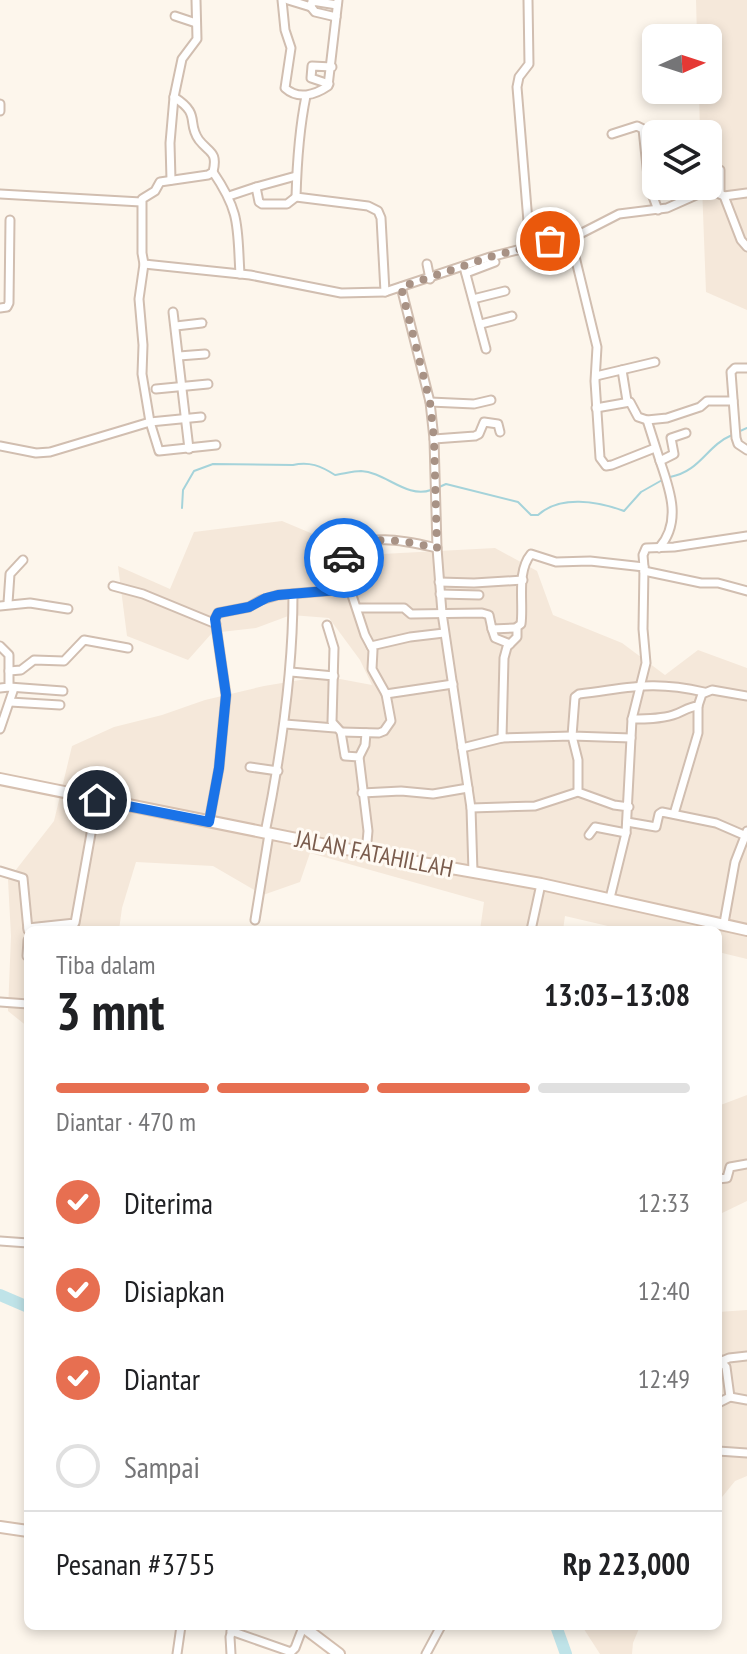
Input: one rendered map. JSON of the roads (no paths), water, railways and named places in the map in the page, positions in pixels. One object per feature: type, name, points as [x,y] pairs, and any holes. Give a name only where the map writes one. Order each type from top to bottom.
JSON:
[{"type":"street","points":[[171,180],[174,97],[181,61],[197,41],[196,0]]},
{"type":"street","points":[[282,0],[284,26],[291,48],[285,88],[290,93],[306,96],[320,92],[329,84],[338,2],[312,1],[311,7]]},
{"type":"street","points":[[288,0],[336,17]]},
{"type":"street","points":[[528,0],[529,64],[519,77],[517,87],[530,246]]},
{"type":"street","points":[[175,16],[196,23]]},
{"type":"street","points":[[329,84],[311,78],[312,66],[332,67]]},
{"type":"street","points":[[296,197],[301,118],[306,96]]},
{"type":"street","points":[[174,97],[189,107],[199,139],[213,153],[213,172],[229,196],[240,236],[240,274]]},
{"type":"street","points":[[0,104],[0,111]]},
{"type":"street","points":[[612,134],[637,126],[643,129],[649,186],[658,210]]},
{"type":"street","points":[[213,172],[160,182],[155,191],[141,202],[144,264],[139,299],[144,357],[142,374],[150,422],[159,451],[216,445]]},
{"type":"street","points":[[229,196],[296,176]]},
{"type":"street","points":[[256,187],[262,204],[287,204],[296,197],[368,206],[378,211],[385,292]]},
{"type":"street","points":[[747,193],[722,195],[747,247]]},
{"type":"street","points":[[0,194],[141,202]]},
{"type":"street","points":[[465,270],[530,246],[570,236],[623,213],[658,210],[685,200]]},
{"type":"street","points":[[0,308],[7,307],[9,303],[10,220]]},
{"type":"street","points":[[570,236],[597,347],[596,408],[600,458],[606,466],[626,462],[655,448]]},
{"type":"street","points":[[144,264],[240,274],[341,293],[385,292],[495,262]]},
{"type":"street","points":[[427,264],[430,279]]},
{"type":"street","points":[[465,270],[486,349]]},
{"type":"street","points":[[401,287],[430,402],[440,594],[471,808],[473,872]]},
{"type":"street","points":[[473,299],[505,291]]},
{"type":"street","points":[[173,312],[189,449]]},
{"type":"street","points":[[481,324],[512,316]]},
{"type":"street","points":[[176,326],[202,323]]},
{"type":"street","points":[[179,356],[205,354]]},
{"type":"street","points":[[596,376],[655,362]]},
{"type":"street","points":[[747,368],[732,369],[736,434],[738,444],[747,450]]},
{"type":"street","points":[[622,370],[627,401]]},
{"type":"street","points":[[156,389],[208,384]]},
{"type":"street","points":[[430,402],[474,404],[491,400]]},
{"type":"street","points":[[596,408],[627,401],[633,403],[638,417],[647,420],[673,416],[700,407],[707,401],[733,401]]},
{"type":"street","points":[[660,461],[674,454],[670,441],[682,434],[673,416]]},
{"type":"street","points":[[0,446],[36,453],[50,452],[150,422],[201,417]]},
{"type":"street","points":[[647,420],[666,478],[673,512],[668,538],[659,548]]},
{"type":"street","points":[[434,439],[475,436],[484,422],[498,424],[500,432]]},
{"type":"street","points":[[610,898],[626,833],[632,719],[647,654],[643,629],[643,550],[747,536]]},
{"type":"street","points":[[285,724],[366,733],[384,731],[391,721],[386,694],[372,669],[371,646],[350,589],[344,557],[352,547],[399,539],[437,548]]},
{"type":"street","points":[[502,738],[504,658],[517,637],[526,561],[531,554],[556,562],[590,561],[644,569],[747,591]]},
{"type":"street","points":[[23,560],[10,574],[4,605],[48,604],[68,609]]},
{"type":"street","points":[[439,582],[523,580]]},
{"type":"street","points":[[113,586],[143,594],[216,624]]},
{"type":"street","points":[[209,822],[219,768],[226,695],[216,615],[220,611],[249,607],[266,598],[350,589]]},
{"type":"street","points":[[255,920],[285,724],[291,672],[293,594]]},
{"type":"street","points":[[440,594],[479,595]]},
{"type":"street","points":[[357,608],[404,608],[411,614],[487,614],[495,638],[510,644]]},
{"type":"street","points":[[327,625],[334,648],[332,722],[338,730],[345,756],[359,757]]},
{"type":"street","points":[[492,629],[516,628]]},
{"type":"street","points":[[371,646],[444,633]]},
{"type":"street","points":[[9,671],[19,670],[34,660],[64,661],[84,640],[128,648]]},
{"type":"street","points":[[0,646],[9,655],[7,688],[10,702],[0,729]]},
{"type":"street","points":[[291,672],[334,676]]},
{"type":"street","points":[[386,694],[453,684]]},
{"type":"street","points":[[578,792],[578,760],[572,736],[575,697],[579,694],[639,684],[747,696]]},
{"type":"street","points":[[7,688],[63,691]]},
{"type":"street","points":[[674,814],[698,733],[698,706],[704,692]]},
{"type":"street","points":[[10,702],[60,705]]},
{"type":"street","points":[[632,719],[675,714],[686,707],[698,706]]},
{"type":"street","points":[[366,733],[363,753],[359,757],[368,831],[366,853]]},
{"type":"street","points":[[462,748],[502,738],[631,738]]},
{"type":"street","points":[[250,767],[278,771]]},
{"type":"street","name":"JALAN FATAHILLAH","points":[[0,779],[366,853],[541,884],[747,930]]},
{"type":"street","points":[[362,793],[401,791],[433,794],[468,788]]},
{"type":"street","points":[[471,808],[535,806],[578,792],[629,807]]},
{"type":"street","points":[[75,926],[97,800]]},
{"type":"street","points":[[627,822],[656,827],[660,812],[714,822],[746,833],[744,849],[735,860],[724,923]]},
{"type":"street","points":[[589,835],[595,827],[626,833]]},
{"type":"street","points":[[0,871],[23,878],[28,926]]},
{"type":"street","points":[[532,926],[541,884]]},
{"type":"street","points":[[0,1002],[24,1004]]},
{"type":"street","points":[[722,1179],[727,1178],[730,1167],[747,1164]]},
{"type":"street","points":[[0,1241],[24,1243]]},
{"type":"street","points":[[722,1360],[747,1356]]},
{"type":"street","points":[[722,1364],[730,1397]]},
{"type":"street","points":[[722,1401],[730,1397],[747,1400]]},
{"type":"street","points":[[722,1451],[747,1453]]},
{"type":"street","points":[[0,1527],[24,1530]]},
{"type":"street","points":[[177,1654],[180,1630]]},
{"type":"street","points":[[231,1654],[232,1630]]},
{"type":"street","points":[[235,1630],[291,1652],[301,1630]]},
{"type":"street","points":[[307,1630],[339,1654]]},
{"type":"street","points":[[426,1654],[439,1630]]},
{"type":"waterway","points":[[738,432],[747,428]]},
{"type":"waterway","points":[[670,477],[689,469],[732,435]]},
{"type":"waterway","points":[[182,508],[183,490],[194,471],[213,464],[310,464],[335,475],[370,472],[413,491],[431,490]]},
{"type":"waterway","points":[[437,488],[446,484],[518,502],[531,515],[538,515],[568,502],[602,505],[624,511],[641,492],[664,479]]},
{"type":"waterway","points":[[0,1295],[24,1305]]},
{"type":"waterway","points":[[557,1630],[566,1654]]}]
